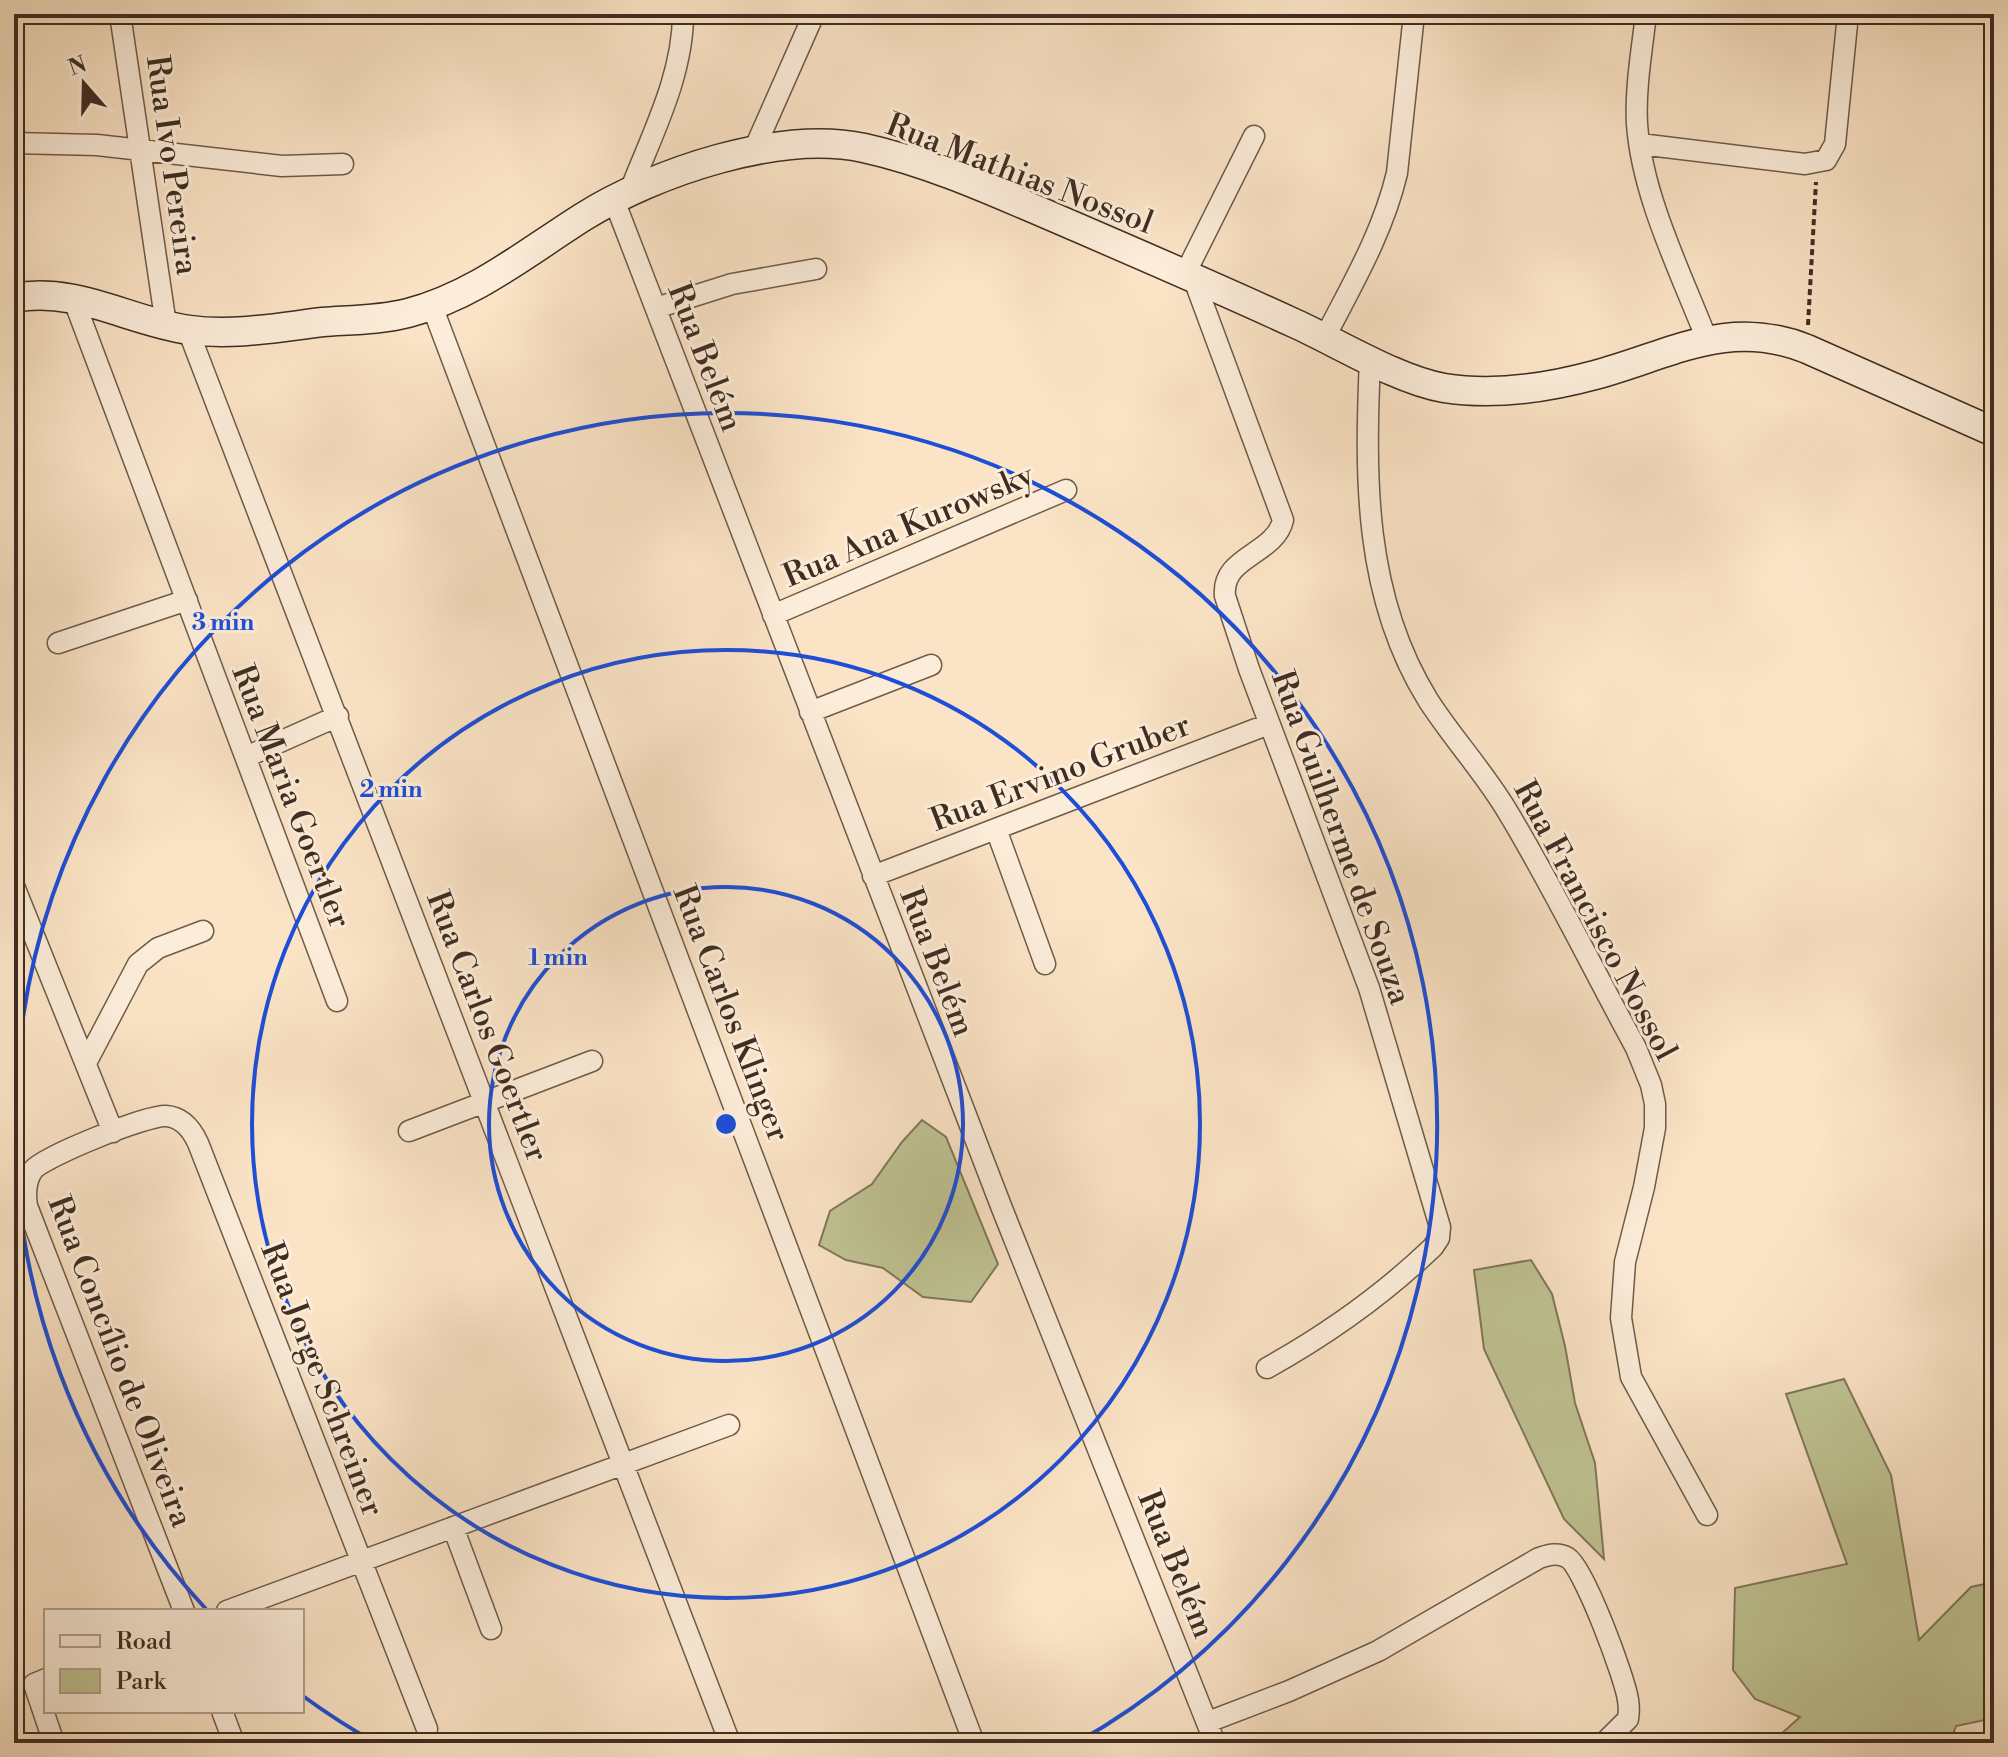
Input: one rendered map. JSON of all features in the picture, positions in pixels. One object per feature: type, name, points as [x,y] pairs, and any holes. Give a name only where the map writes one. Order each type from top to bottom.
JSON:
[{"type":"street","name":"Rua Ivo Pereira","points":[[120,14],[140,149],[177,328]]},
{"type":"street","points":[[622,195],[678,63],[683,40],[683,14]]},
{"type":"street","points":[[753,152],[814,14]]},
{"type":"street","points":[[1325,337],[1374,242],[1392,195],[1414,14]]},
{"type":"street","points":[[1646,14],[1637,103],[1640,144],[1658,213],[1707,340]]},
{"type":"street","points":[[1640,144],[1817,163],[1826,160],[1835,144],[1848,14]]},
{"type":"street","points":[[1189,275],[1254,136]]},
{"type":"street","points":[[14,143],[140,149],[282,166],[343,164]]},
{"type":"street","name":"Rua Mathias Nossol","points":[[14,298],[50,295],[73,298],[177,328],[228,332],[404,314],[432,306],[476,286],[622,195],[691,168],[753,152],[804,143],[831,143],[901,158],[987,189],[1189,275],[1427,384],[1471,391],[1501,391],[1568,382],[1707,340],[1764,337],[1807,349],[1994,432]]},
{"type":"street","name":"Rua Belém","points":[[622,195],[656,308],[810,712],[1001,1206],[1215,1743]]},
{"type":"street","points":[[656,308],[732,284],[816,269]]},
{"type":"street","name":"Rua Guilherme de Souza","points":[[1189,275],[1283,520],[1274,539],[1233,568],[1224,587],[1233,623],[1369,988],[1440,1227],[1439,1238],[1433,1247],[1353,1315],[1267,1368]]},
{"type":"street","name":"Rua Maria Goertler","points":[[73,298],[337,1001]]},
{"type":"street","name":"Rua Carlos Klinger","points":[[432,306],[974,1743]]},
{"type":"street","name":"Rua Carlos Goertler","points":[[177,328],[338,716],[730,1743]]},
{"type":"street","name":"Rua Francisco Nossol","points":[[1370,359],[1368,506],[1379,566],[1401,645],[1428,699],[1480,769],[1510,816],[1636,1048],[1651,1085],[1655,1128],[1625,1262],[1621,1318],[1631,1377],[1707,1515]]},
{"type":"street","name":"Rua Ana Kurowsky","points":[[773,615],[1066,490]]},
{"type":"street","points":[[58,643],[187,600]]},
{"type":"street","points":[[810,712],[931,665]]},
{"type":"street","points":[[246,757],[338,716]]},
{"type":"street","name":"Rua Ervino Gruber","points":[[873,876],[1269,724]]},
{"type":"street","points":[[996,829],[1045,964]]},
{"type":"street","points":[[14,886],[113,1132]]},
{"type":"street","points":[[86,1063],[138,964],[158,948],[203,931]]},
{"type":"street","points":[[409,1131],[592,1061]]},
{"type":"street","name":"Rua Jorge Schreiner","points":[[113,1132],[167,1116],[178,1119],[193,1133],[427,1729]]},
{"type":"street","name":"Rua Concílio de Oliveira","points":[[113,1132],[43,1161],[27,1180],[25,1194],[27,1206],[183,1609]]},
{"type":"street","points":[[232,1609],[729,1425]]},
{"type":"street","points":[[453,1527],[491,1629]]},
{"type":"street","points":[[1208,1722],[1289,1691],[1378,1651],[1539,1558],[1554,1554],[1568,1558],[1577,1567],[1629,1702],[1628,1719],[1604,1743]]},
{"type":"street","points":[[44,1680],[34,1684],[54,1743]]},
{"type":"street","points":[[223,1713],[234,1743]]},
{"type":"path","points":[[1807,349],[1817,163]]},
{"type":"green space","points":[[922,1120],[946,1137],[998,1264],[971,1302],[923,1297],[883,1268],[846,1260],[819,1245],[830,1211],[872,1184]]},
{"type":"green space","points":[[1531,1260],[1552,1294],[1575,1403],[1595,1463],[1604,1559],[1564,1519],[1484,1349],[1474,1270]]},
{"type":"green space","points":[[1844,1379],[1891,1475],[1919,1640],[1971,1587],[1994,1582],[1994,1718],[1956,1726],[1950,1743],[1771,1743],[1800,1717],[1755,1699],[1733,1670],[1735,1588],[1847,1564],[1786,1394]]}]
